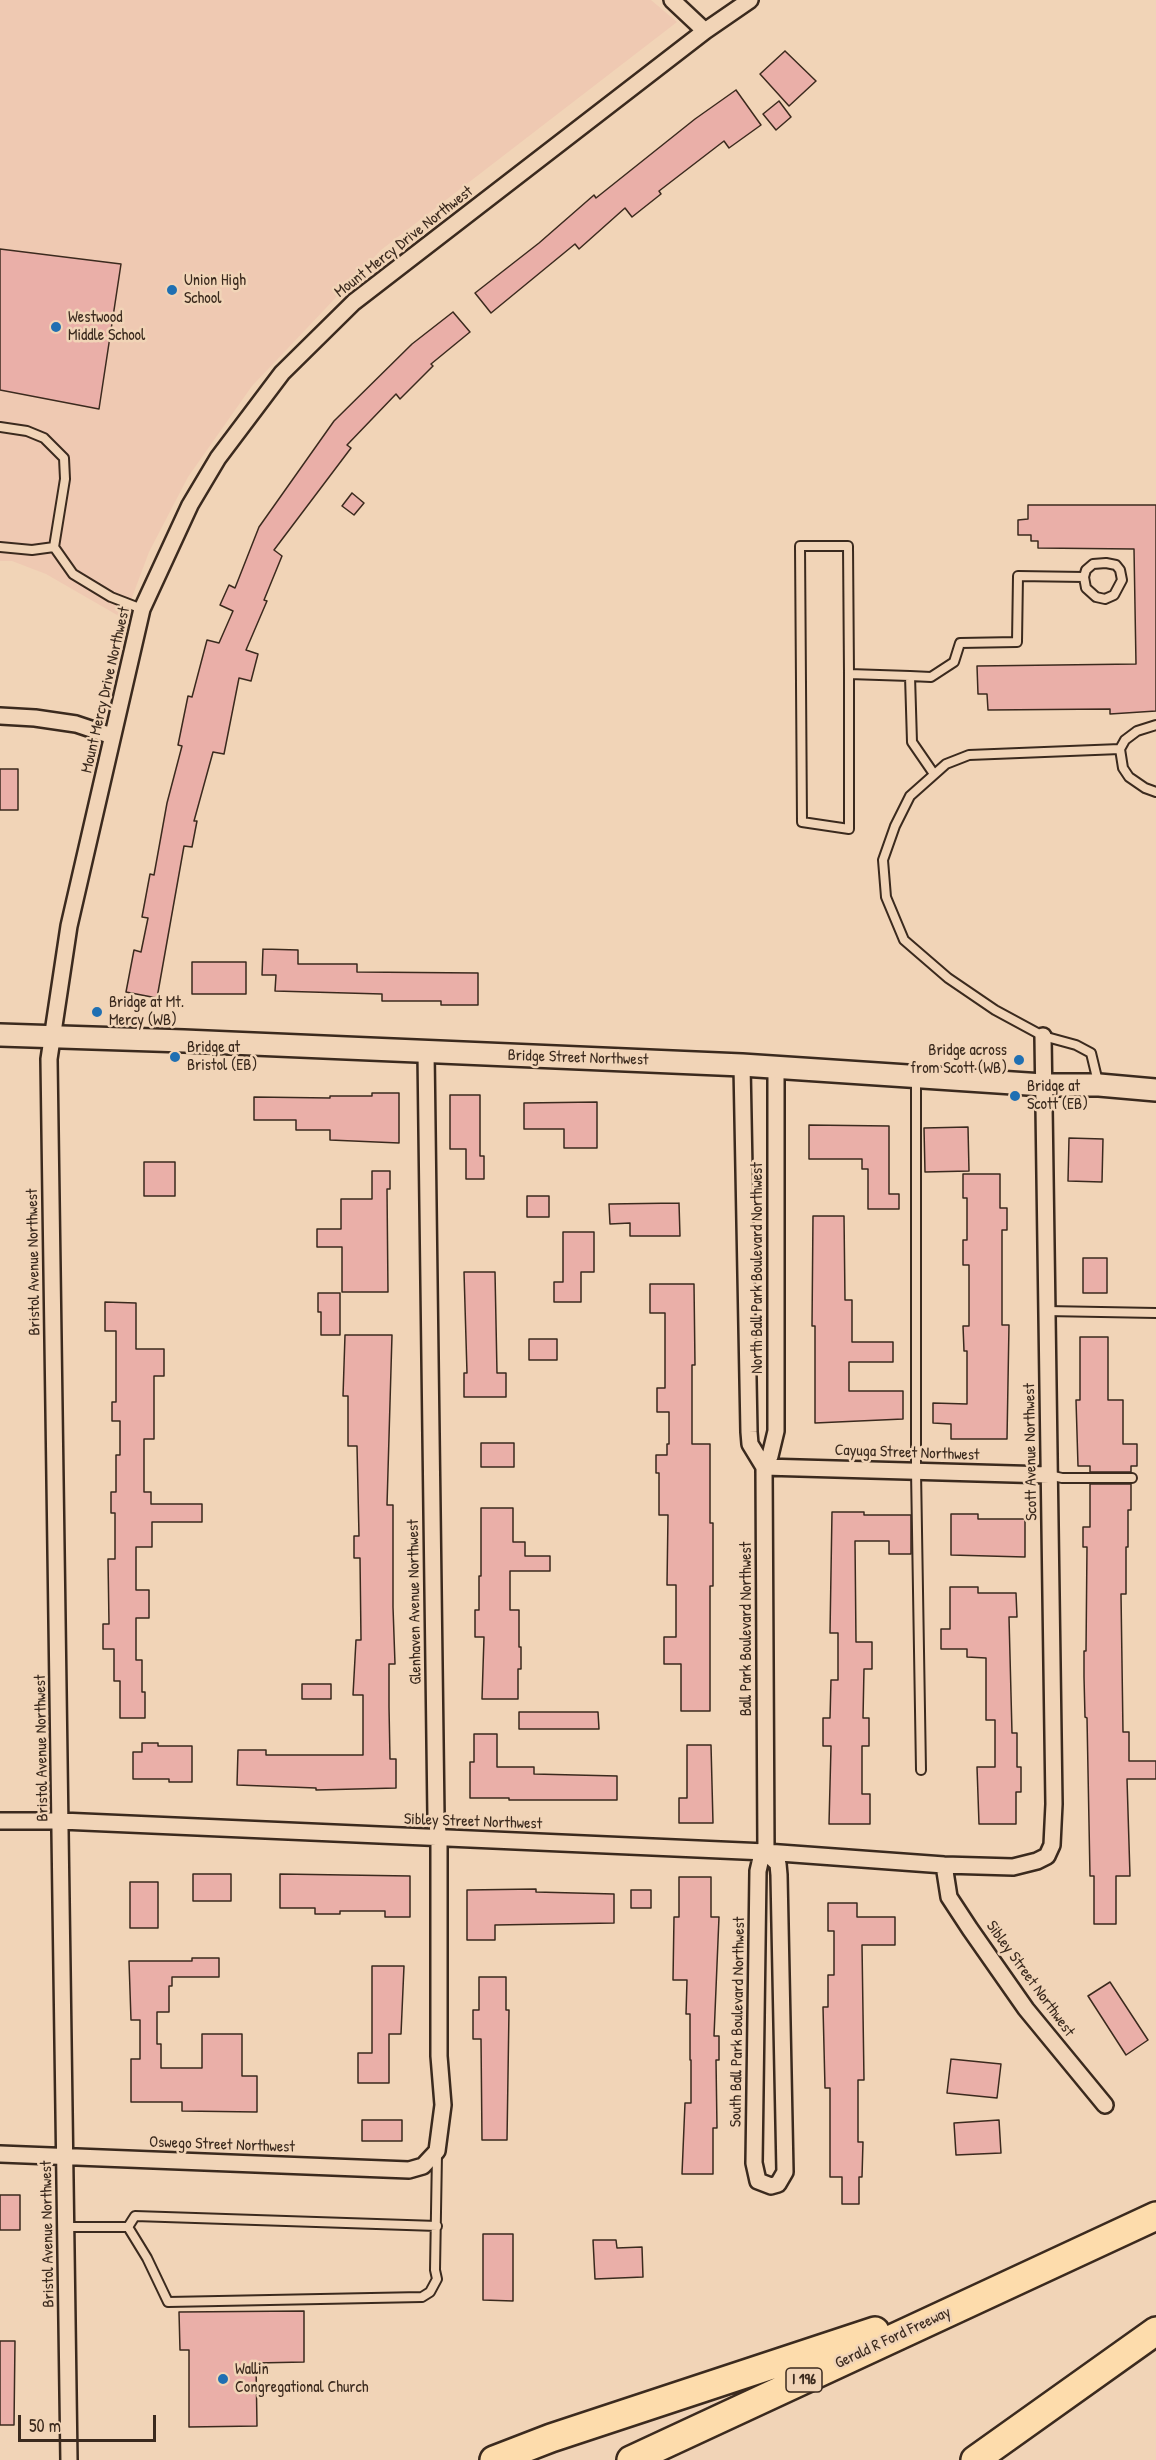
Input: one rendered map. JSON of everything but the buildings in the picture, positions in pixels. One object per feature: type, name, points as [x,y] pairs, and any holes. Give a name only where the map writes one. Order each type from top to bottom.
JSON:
[{"type":"highway","name":"Gerald R Ford Freeway","points":[[630,2460],[1156,2216]]},
{"type":"highway","points":[[494,2460],[551,2438],[976,2298]]},
{"type":"highway","points":[[975,2460],[1156,2331]]},
{"type":"main road","name":"Bridge Street Northwest","points":[[0,1035],[742,1065],[1043,1085],[1099,1085],[1156,1090]]},
{"type":"street","points":[[672,0],[705,32]]},
{"type":"street","name":"Mount Mercy Drive Northwest","points":[[52,1036],[69,926],[142,609],[190,505],[218,459],[282,373],[354,302],[705,32],[750,0]]},
{"type":"street","points":[[0,716],[76,724],[112,736]]},
{"type":"street","name":"Bristol Avenue Northwest","points":[[52,1036],[48,1059],[69,2460]]},
{"type":"street","name":"Scott Avenue Northwest","points":[[1037,1861],[1047,1856],[1052,1845],[1054,1827],[1043,1036]]},
{"type":"street","name":"Glenhaven Avenue Northwest","points":[[426,1052],[436,1817],[439,1839],[439,2056],[443,2105],[442,2128],[436,2151]]},
{"type":"street","name":"Ball Park Boulevard Northwest","points":[[742,1065],[749,1432],[750,1444],[764,1467],[766,1852],[778,1864],[779,1875],[785,2160],[783,2178],[778,2184],[771,2186]]},
{"type":"street","name":"North Ball Park Boulevard Northwest","points":[[764,1467],[770,1456],[776,1431],[776,1067]]},
{"type":"street","name":"Cayuga Street Northwest","points":[[764,1467],[1049,1475]]},
{"type":"street","name":"Sibley Street Northwest","points":[[0,1821],[61,1821],[766,1852],[944,1865],[1013,1867],[1037,1861]]},
{"type":"street","name":"South Ball Park Boulevard Northwest","points":[[766,1852],[761,1858],[758,1871],[754,2163],[758,2181],[771,2186]]},
{"type":"street","name":"Sibley Street Northwest","points":[[944,1865],[949,1897],[970,1929],[1026,2009],[1105,2105]]},
{"type":"street","name":"Oswego Street Northwest","points":[[0,2154],[409,2170],[423,2166],[436,2151]]},
{"type":"lane","points":[[0,427],[27,431],[44,438],[64,459],[65,479],[54,547],[73,574],[111,597],[142,609]]},
{"type":"lane","points":[[800,546],[848,546],[849,674],[849,829],[802,822],[800,546]]},
{"type":"lane","points":[[0,547],[32,550],[54,547]]},
{"type":"lane","points":[[1106,563],[1116,565],[1120,570],[1122,580],[1114,595],[1105,599],[1096,597],[1086,588],[1084,577],[1086,570],[1093,564],[1106,563]]},
{"type":"lane","points":[[849,674],[931,677],[954,662],[960,643],[1017,642],[1018,576],[1084,577]]},
{"type":"lane","points":[[910,676],[912,742],[934,774]]},
{"type":"lane","points":[[1156,725],[1137,731],[1125,740],[1120,749],[1124,768],[1129,777],[1145,788],[1156,792]]},
{"type":"lane","points":[[1099,1085],[1091,1053],[1076,1045],[1043,1036],[995,1010],[948,978],[904,940],[886,897],[883,860],[894,826],[910,796],[946,764],[969,755],[1120,749]]},
{"type":"lane","points":[[916,1077],[916,1471],[921,1770]]},
{"type":"lane","points":[[1046,1311],[1156,1313]]},
{"type":"lane","points":[[1049,1475],[1062,1478],[1132,1478]]},
{"type":"lane","points":[[128,2227],[147,2258],[168,2302],[422,2297],[430,2292],[436,2279],[436,2151]]},
{"type":"lane","points":[[128,2227],[135,2216],[436,2226]]},
{"type":"lane","points":[[66,2227],[128,2227]]},
{"type":"shaded area","name":"Union High School","points":[[0,0],[651,0],[677,22],[381,250],[252,386],[188,477],[149,552],[124,619],[46,574],[12,561],[0,561]]},
{"type":"place","name":"Union High School","points":[[172,290]]},
{"type":"place","name":"Westwood Middle School","points":[[56,327]]},
{"type":"place","name":"Bridge at Mt. Mercy (WB)","points":[[97,1012]]},
{"type":"place","name":"Bridge at Bristol (EB)","points":[[175,1057]]},
{"type":"place","name":"Bridge across from Scott (WB)","points":[[1019,1060]]},
{"type":"place","name":"Bridge at Scott (EB)","points":[[1015,1096]]},
{"type":"place","name":"Wallin Congregational Church","points":[[223,2379]]}]
